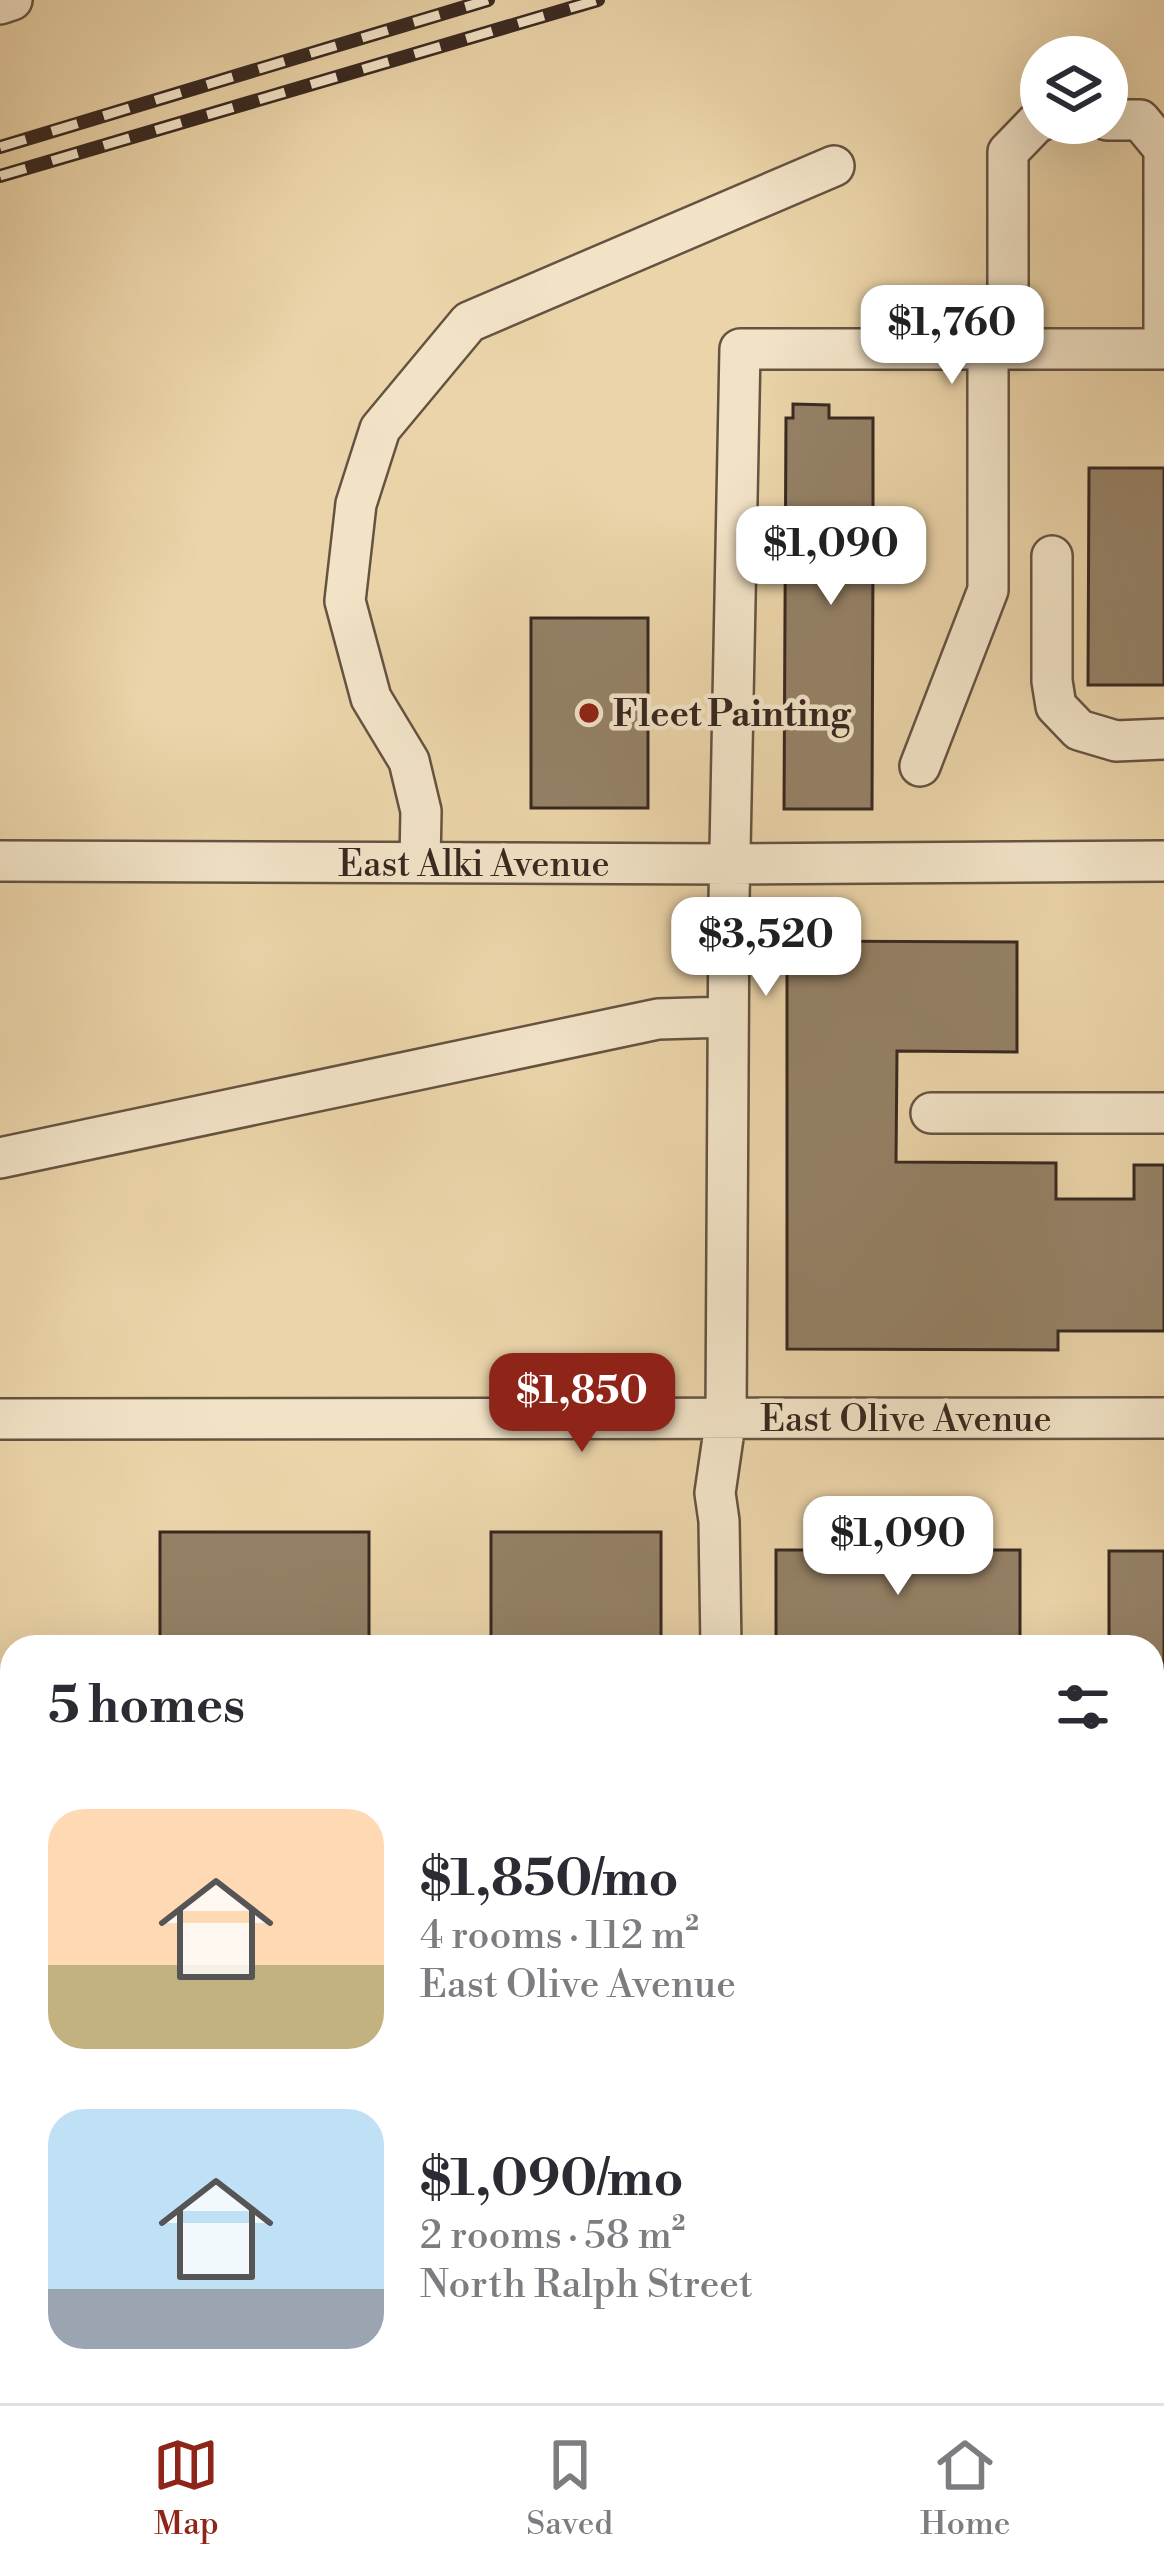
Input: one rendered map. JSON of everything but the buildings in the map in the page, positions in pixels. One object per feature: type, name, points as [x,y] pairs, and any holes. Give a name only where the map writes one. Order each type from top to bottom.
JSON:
[{"type":"street","points":[[0,4],[12,0]]},
{"type":"street","points":[[721,1635],[715,1493],[726,1417],[740,349],[1164,349],[1164,148],[1140,120],[1128,120]]},
{"type":"street","points":[[920,766],[988,590],[1008,152],[1020,141]]},
{"type":"street","points":[[420,862],[421,812],[409,760],[371,698],[344,601],[356,504],[380,429],[469,322],[835,166]]},
{"type":"street","points":[[1052,556],[1056,706],[1079,730],[1117,740],[1164,739]]},
{"type":"street","name":"East Alki Avenue","points":[[0,861],[1164,861]]},
{"type":"street","points":[[0,1158],[658,1018],[728,1017]]},
{"type":"street","points":[[931,1112],[1164,1113]]},
{"type":"street","name":"East Olive Avenue","points":[[0,1419],[1164,1418]]},
{"type":"railway","points":[[0,147],[488,0]]},
{"type":"railway","points":[[0,176],[598,0]]},
{"type":"place","name":"Fleet Painting","points":[[589,713]]}]
